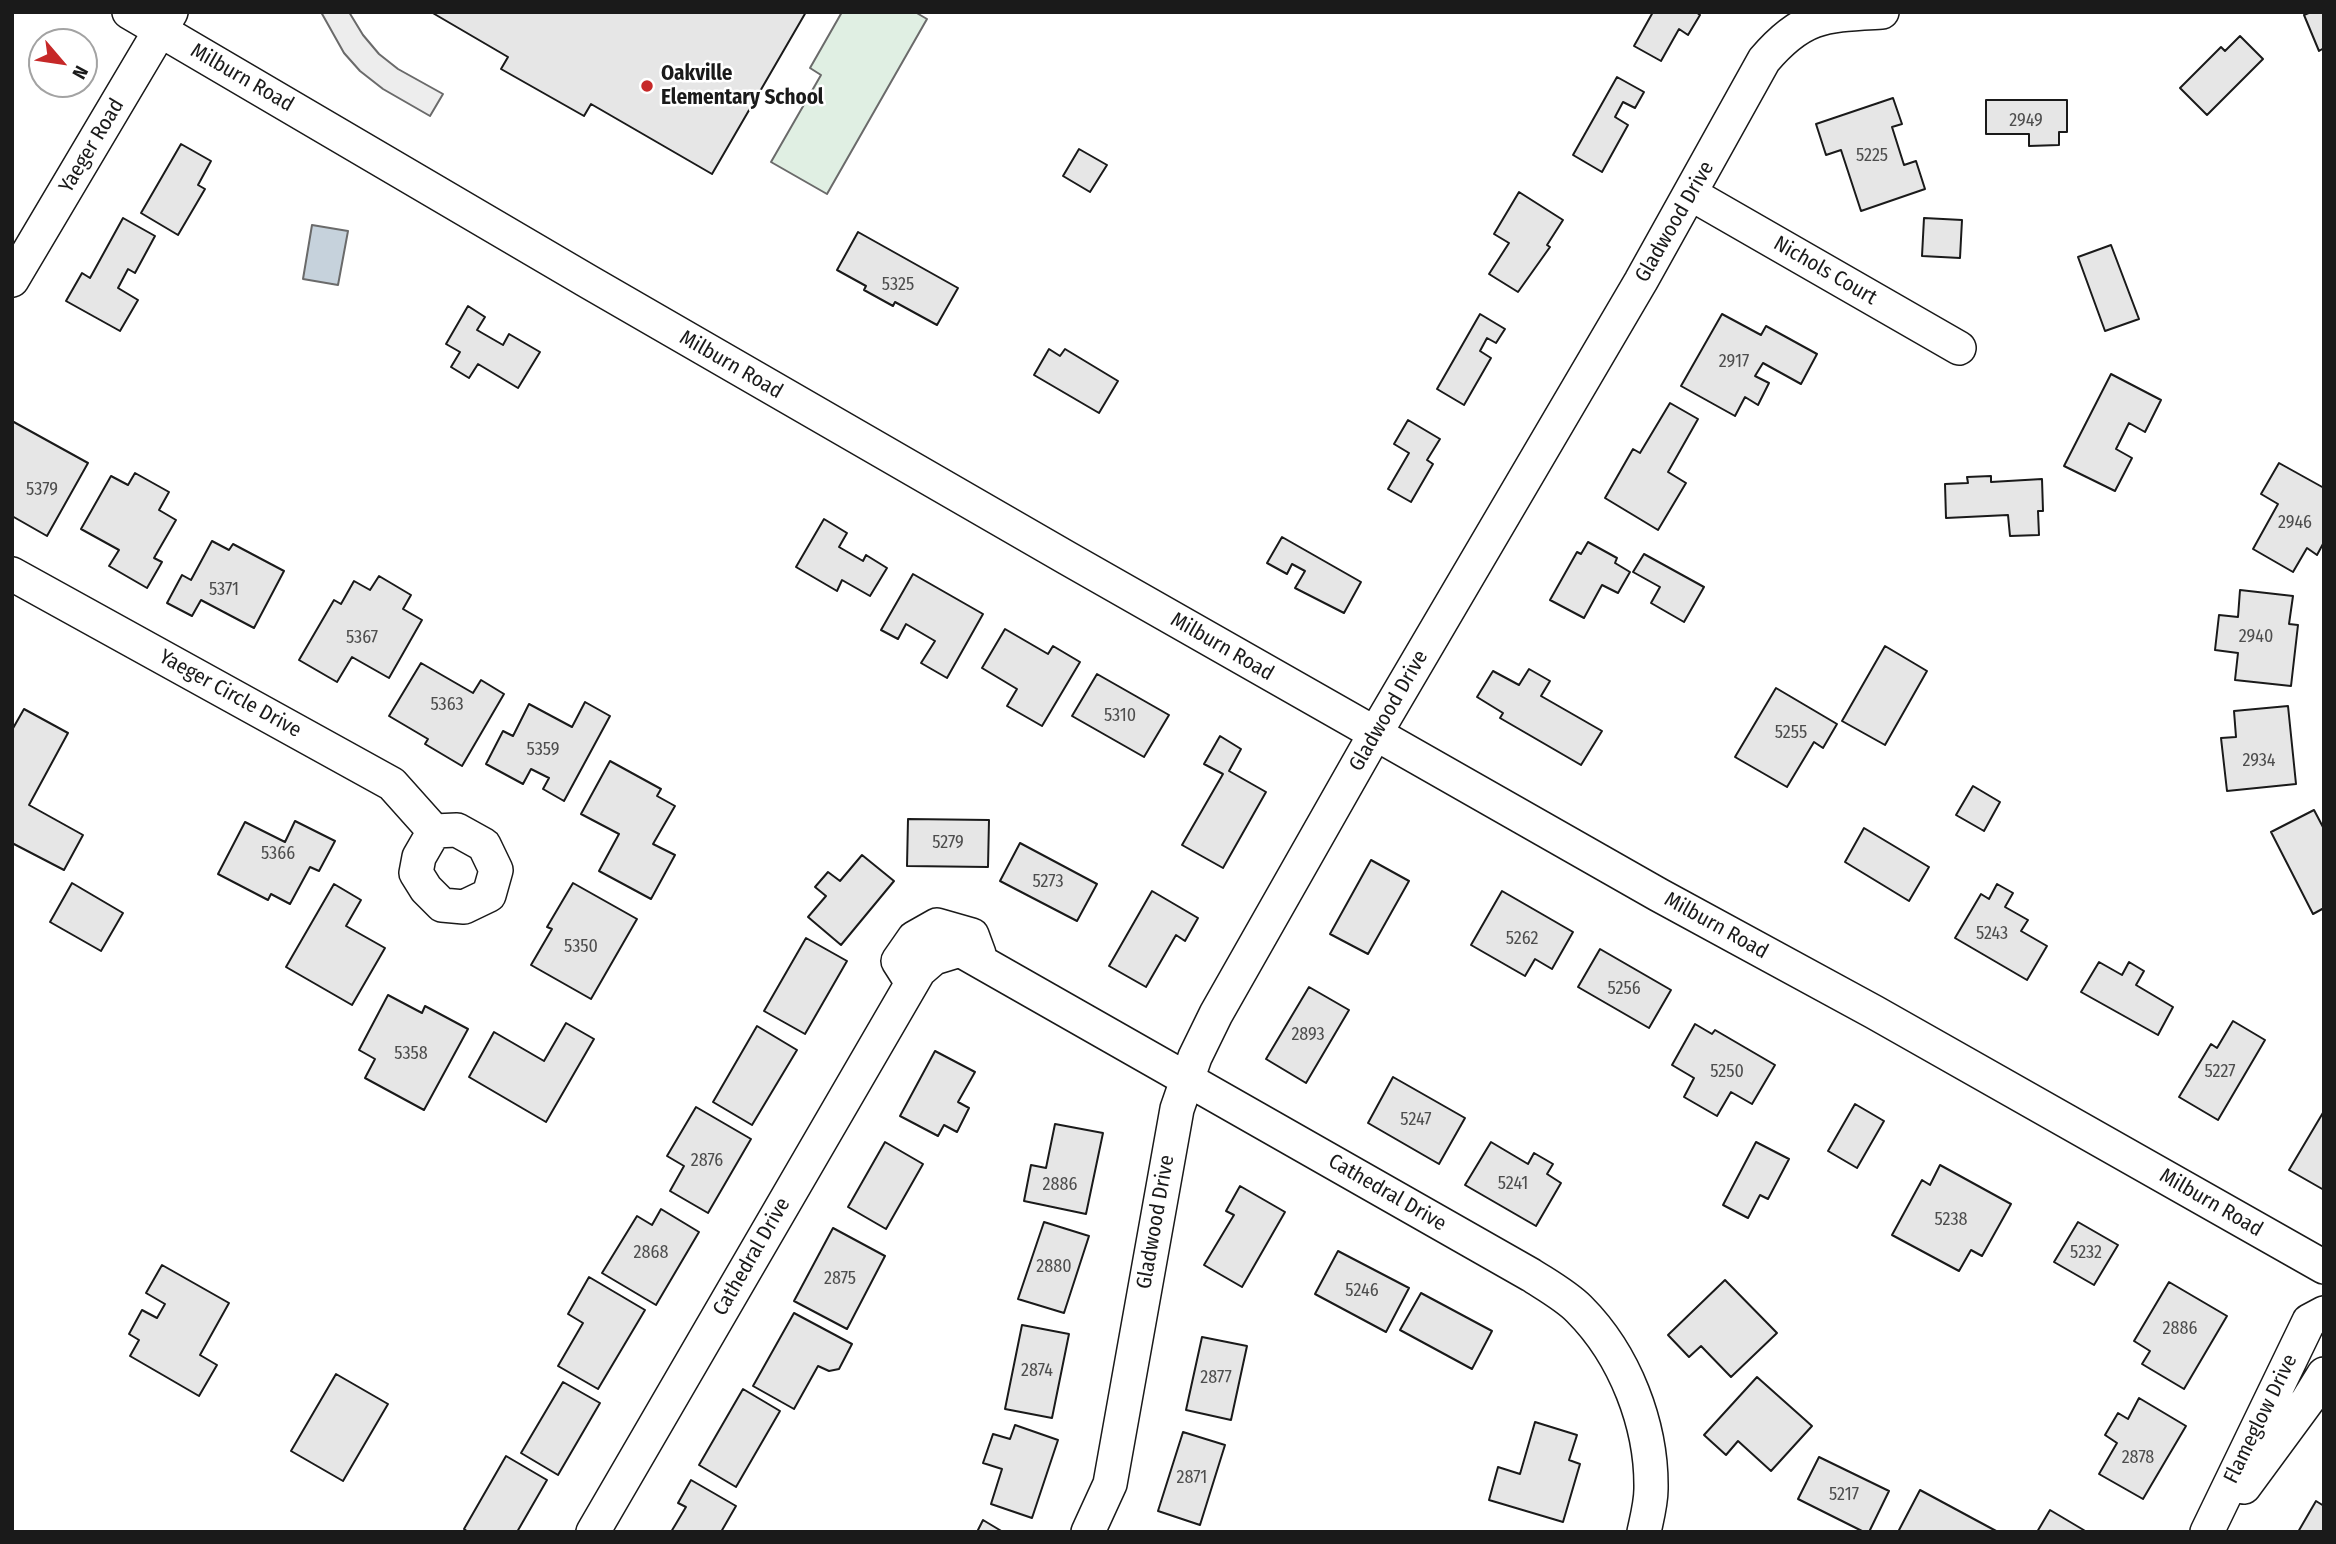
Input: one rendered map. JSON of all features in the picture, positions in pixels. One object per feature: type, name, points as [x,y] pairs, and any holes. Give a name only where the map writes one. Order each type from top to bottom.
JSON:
[{"type":"street","name":"Milburn Road","points":[[129,12],[166,21],[895,460],[1658,895],[1874,1012],[2324,1267]]},
{"type":"street","name":"Gladwood Drive","points":[[1088,1532],[1110,1484],[1175,1116],[1186,1079],[1216,1014],[1375,734],[1691,194],[1764,60],[1804,24],[1830,14],[1882,12]]},
{"type":"street","name":"Yaeger Road","points":[[12,280],[166,21]]},
{"type":"street","name":"Nichols Court","points":[[1691,194],[1959,348]]},
{"type":"street","name":"Yaeger Circle Drive","points":[[12,574],[392,784],[433,831]]},
{"type":"street","name":"Cathedral Drive","points":[[593,1532],[919,971],[934,958],[960,950],[1531,1275],[1580,1310],[1610,1349],[1635,1396],[1648,1446],[1651,1491],[1645,1532]]},
{"type":"street","name":"Flameglow Drive","points":[[2209,1532],[2309,1321],[2324,1313]]},
{"type":"street","name":"Flameglow Drive","points":[[2209,1532],[2308,1400],[2324,1374]]},
{"type":"green space","points":[[842,12],[915,12],[927,19],[827,194],[771,162],[821,75],[810,68]]},
{"type":"shaded area","points":[[321,12],[349,12],[379,54],[398,69],[443,94],[430,116],[383,89],[360,71],[344,53]]},
{"type":"shaded area","points":[[312,225],[348,231],[338,285],[303,279]]},
{"type":"building","name":"Oakville Elementary School","points":[[431,12],[806,12],[712,174],[591,104],[584,116],[501,69],[508,57]]},
{"type":"building","points":[[1653,12],[1696,12],[1700,15],[1688,35],[1679,29],[1661,61],[1634,46]]},
{"type":"building","points":[[2324,12],[2324,48],[2319,51],[2304,15]]},
{"type":"building","points":[[2240,36],[2263,59],[2207,115],[2180,88],[2221,47],[2225,51]]},
{"type":"building","points":[[1617,77],[1644,92],[1635,108],[1623,102],[1615,117],[1628,125],[1602,172],[1573,155]]},
{"type":"building","points":[[1893,98],[1902,124],[1892,127],[1904,165],[1916,161],[1925,189],[1861,211],[1841,150],[1826,155],[1816,124]]},
{"type":"building","points":[[1986,100],[2067,100],[2067,132],[2059,132],[2059,145],[2029,146],[2029,134],[1986,134]]},
{"type":"building","points":[[181,144],[211,161],[198,185],[205,189],[178,235],[141,213]]},
{"type":"building","points":[[1079,149],[1107,165],[1090,192],[1063,176]]},
{"type":"building","points":[[1519,192],[1563,220],[1547,245],[1550,247],[1518,292],[1489,274],[1509,243],[1494,234]]},
{"type":"building","points":[[123,218],[155,236],[135,273],[128,269],[118,288],[138,300],[120,331],[66,301],[82,273],[90,278]]},
{"type":"building","points":[[1924,218],[1962,220],[1960,258],[1922,256]]},
{"type":"building","points":[[858,232],[958,288],[937,325],[895,302],[893,306],[864,290],[866,286],[837,270]]},
{"type":"building","points":[[2111,245],[2139,319],[2105,331],[2078,257]]},
{"type":"building","points":[[468,306],[485,317],[477,330],[503,345],[509,334],[540,352],[518,388],[478,364],[469,378],[451,367],[460,352],[446,344]]},
{"type":"building","points":[[1480,314],[1505,329],[1496,343],[1487,338],[1480,351],[1491,358],[1464,405],[1437,389]]},
{"type":"building","points":[[1722,314],[1761,335],[1766,326],[1817,354],[1801,384],[1763,363],[1755,376],[1769,383],[1758,405],[1745,397],[1735,416],[1681,386]]},
{"type":"building","points":[[1049,349],[1060,356],[1065,349],[1118,381],[1099,413],[1034,375]]},
{"type":"building","points":[[2111,374],[2161,400],[2145,432],[2129,423],[2116,449],[2132,458],[2115,491],[2064,466]]},
{"type":"building","points":[[1670,403],[1698,419],[1668,472],[1686,483],[1658,530],[1605,498],[1633,449],[1640,453]]},
{"type":"building","points":[[1408,420],[1440,439],[1427,460],[1433,464],[1411,502],[1388,489],[1409,453],[1394,444]]},
{"type":"building","points":[[12,421],[88,463],[47,536],[12,516]]},
{"type":"building","points":[[2279,463],[2324,488],[2324,542],[2317,555],[2307,548],[2293,572],[2253,549],[2278,504],[2261,494]]},
{"type":"building","points":[[135,473],[169,492],[159,510],[176,520],[154,558],[162,562],[147,588],[109,566],[119,550],[81,529],[111,476],[128,485]]},
{"type":"building","points":[[1991,476],[1991,482],[2042,479],[2043,511],[2038,511],[2039,535],[2010,536],[2008,515],[1946,518],[1945,484],[1968,483],[1967,477]]},
{"type":"building","points":[[824,519],[847,533],[839,547],[863,561],[866,555],[887,568],[870,596],[842,580],[837,591],[796,567]]},
{"type":"building","points":[[1282,537],[1361,582],[1344,613],[1295,588],[1305,571],[1292,564],[1287,574],[1267,563]]},
{"type":"building","points":[[212,541],[229,550],[233,544],[284,571],[254,628],[201,600],[192,616],[167,603],[182,575],[191,580]]},
{"type":"building","points":[[1588,542],[1617,558],[1615,563],[1630,572],[1618,593],[1602,585],[1584,618],[1550,600],[1577,552],[1581,554]]},
{"type":"building","points":[[1644,554],[1704,587],[1684,622],[1651,603],[1660,587],[1633,572]]},
{"type":"building","points":[[913,574],[983,614],[947,678],[921,663],[935,641],[906,624],[898,639],[881,630]]},
{"type":"building","points":[[379,576],[411,595],[403,609],[422,620],[389,678],[352,657],[337,682],[299,660],[334,600],[341,604],[354,581],[370,590]]},
{"type":"building","points":[[2240,590],[2293,596],[2289,624],[2298,625],[2291,686],[2235,680],[2238,653],[2215,650],[2219,615],[2238,617]]},
{"type":"building","points":[[1005,629],[1048,654],[1053,646],[1080,662],[1042,726],[1007,706],[1017,689],[982,668]]},
{"type":"building","points":[[1885,646],[1927,671],[1885,745],[1842,721]]},
{"type":"building","points":[[421,663],[473,693],[481,680],[504,694],[462,766],[425,744],[428,739],[389,716]]},
{"type":"building","points":[[1529,669],[1550,681],[1541,696],[1602,731],[1581,765],[1500,718],[1503,713],[1477,697],[1493,671],[1519,685]]},
{"type":"building","points":[[1097,674],[1169,715],[1144,757],[1072,716]]},
{"type":"building","points":[[1776,688],[1837,724],[1823,748],[1814,742],[1787,787],[1735,757]]},
{"type":"building","points":[[585,702],[610,716],[564,801],[543,789],[549,778],[531,769],[523,784],[486,764],[503,731],[513,736],[529,704],[572,727]]},
{"type":"building","points":[[2288,706],[2296,784],[2227,791],[2221,738],[2236,737],[2234,711]]},
{"type":"building","points":[[24,709],[68,733],[29,805],[83,835],[64,870],[12,843],[12,730]]},
{"type":"building","points":[[1220,736],[1241,749],[1229,771],[1266,792],[1223,868],[1182,845],[1223,774],[1204,764]]},
{"type":"building","points":[[610,761],[661,789],[657,796],[675,806],[653,844],[675,855],[651,899],[599,871],[619,834],[581,814]]},
{"type":"building","points":[[1973,786],[2000,802],[1984,831],[1956,815]]},
{"type":"building","points":[[2314,810],[2324,829],[2324,908],[2313,914],[2271,832]]},
{"type":"building","points":[[908,819],[989,820],[988,867],[907,866]]},
{"type":"building","points":[[295,821],[335,841],[319,871],[310,867],[290,904],[271,894],[268,900],[218,874],[245,822],[285,842]]},
{"type":"building","points":[[1864,828],[1929,867],[1909,901],[1845,862]]},
{"type":"building","points":[[1020,843],[1097,884],[1077,921],[1000,881]]},
{"type":"building","points":[[862,855],[894,881],[841,945],[808,917],[826,896],[815,887],[828,872],[840,881]]},
{"type":"building","points":[[1371,860],[1409,881],[1368,954],[1330,934]]},
{"type":"building","points":[[72,883],[123,913],[101,951],[50,922]]},
{"type":"building","points":[[573,883],[637,919],[591,999],[531,965],[552,929],[547,927]]},
{"type":"building","points":[[334,884],[361,900],[346,926],[385,948],[352,1005],[286,967]]},
{"type":"building","points":[[1997,884],[2013,893],[2005,907],[2028,920],[2021,931],[2047,946],[2027,980],[1955,938],[1981,894],[1989,899]]},
{"type":"building","points":[[1152,891],[1198,918],[1185,941],[1176,935],[1146,987],[1109,966]]},
{"type":"building","points":[[1502,891],[1573,932],[1552,969],[1535,959],[1525,976],[1471,945]]},
{"type":"building","points":[[806,938],[847,961],[805,1034],[764,1011]]},
{"type":"building","points":[[1600,949],[1671,990],[1649,1028],[1578,987]]},
{"type":"building","points":[[2099,962],[2122,975],[2129,962],[2144,971],[2136,985],[2173,1007],[2158,1035],[2081,992]]},
{"type":"building","points":[[1309,987],[1349,1010],[1306,1083],[1266,1059]]},
{"type":"building","points":[[388,995],[422,1013],[425,1006],[468,1029],[424,1110],[365,1078],[375,1059],[359,1050]]},
{"type":"building","points":[[2233,1021],[2265,1040],[2218,1120],[2179,1097],[2211,1044],[2217,1048]]},
{"type":"building","points":[[566,1023],[594,1039],[546,1122],[469,1077],[494,1032],[544,1061]]},
{"type":"building","points":[[1695,1024],[1712,1034],[1715,1030],[1775,1065],[1752,1104],[1731,1092],[1717,1116],[1684,1097],[1694,1078],[1672,1065]]},
{"type":"building","points":[[757,1026],[797,1050],[752,1125],[713,1102]]},
{"type":"building","points":[[935,1051],[975,1072],[958,1102],[969,1108],[957,1132],[944,1125],[938,1136],[900,1116]]},
{"type":"building","points":[[1393,1077],[1465,1118],[1439,1164],[1368,1123]]},
{"type":"building","points":[[1855,1104],[1884,1121],[1857,1168],[1828,1151]]},
{"type":"building","points":[[696,1107],[751,1139],[708,1213],[670,1191],[684,1166],[667,1156]]},
{"type":"building","points":[[2324,1111],[2324,1190],[2289,1170]]},
{"type":"building","points":[[1055,1124],[1103,1133],[1086,1214],[1024,1201],[1031,1165],[1046,1168]]},
{"type":"building","points":[[885,1142],[923,1164],[886,1229],[848,1207]]},
{"type":"building","points":[[1491,1142],[1528,1164],[1534,1153],[1553,1164],[1547,1174],[1561,1183],[1536,1226],[1465,1185]]},
{"type":"building","points":[[1756,1142],[1789,1159],[1768,1199],[1760,1195],[1748,1218],[1723,1205]]},
{"type":"building","points":[[1940,1165],[2011,1204],[1982,1256],[1971,1250],[1959,1271],[1892,1235],[1922,1180],[1930,1185]]},
{"type":"building","points":[[1240,1186],[1285,1212],[1242,1287],[1204,1265],[1234,1215],[1226,1211]]},
{"type":"building","points":[[661,1209],[699,1232],[656,1305],[602,1273],[637,1216],[652,1225]]},
{"type":"building","points":[[1044,1222],[1089,1236],[1064,1313],[1018,1299]]},
{"type":"building","points":[[2078,1222],[2118,1245],[2094,1285],[2054,1262]]},
{"type":"building","points":[[833,1228],[885,1256],[847,1329],[794,1301]]},
{"type":"building","points":[[1338,1251],[1409,1288],[1386,1332],[1315,1294]]},
{"type":"building","points":[[162,1265],[229,1303],[200,1355],[217,1365],[199,1396],[130,1356],[139,1340],[129,1334],[142,1310],[157,1318],[165,1304],[146,1293]]},
{"type":"building","points":[[589,1277],[645,1310],[598,1389],[558,1366],[583,1323],[568,1314]]},
{"type":"building","points":[[1725,1280],[1777,1333],[1731,1377],[1701,1346],[1689,1357],[1668,1335]]},
{"type":"building","points":[[2169,1282],[2227,1316],[2184,1389],[2142,1364],[2150,1351],[2134,1341]]},
{"type":"building","points":[[1421,1293],[1492,1331],[1472,1369],[1400,1330]]},
{"type":"building","points":[[794,1313],[852,1344],[839,1369],[829,1371],[818,1366],[794,1409],[753,1386]]},
{"type":"building","points":[[1022,1325],[1069,1334],[1052,1418],[1005,1409]]},
{"type":"building","points":[[1202,1337],[1247,1346],[1231,1420],[1186,1410]]},
{"type":"building","points":[[336,1374],[388,1404],[343,1481],[291,1451]]},
{"type":"building","points":[[1757,1377],[1812,1426],[1771,1471],[1738,1441],[1726,1455],[1704,1435]]},
{"type":"building","points":[[563,1382],[600,1403],[558,1475],[521,1453]]},
{"type":"building","points":[[743,1389],[780,1411],[736,1487],[699,1465]]},
{"type":"building","points":[[2139,1398],[2186,1426],[2143,1499],[2099,1474],[2117,1443],[2105,1435],[2118,1413],[2128,1419]]},
{"type":"building","points":[[1535,1422],[1577,1435],[1569,1460],[1580,1464],[1563,1522],[1489,1500],[1498,1467],[1520,1474]]},
{"type":"building","points":[[1015,1425],[1058,1440],[1032,1518],[991,1504],[1002,1469],[983,1463],[993,1434],[1010,1439]]},
{"type":"building","points":[[1183,1432],[1225,1445],[1200,1525],[1158,1511]]},
{"type":"building","points":[[506,1456],[547,1480],[517,1532],[468,1532],[464,1529]]},
{"type":"building","points":[[1819,1457],[1889,1491],[1869,1532],[1864,1532],[1798,1499]]},
{"type":"building","points":[[691,1480],[736,1506],[721,1532],[671,1532],[686,1507],[678,1503]]},
{"type":"building","points":[[1920,1490],[1998,1532],[1898,1532]]},
{"type":"building","points":[[2316,1501],[2324,1506],[2324,1532],[2298,1532]]},
{"type":"building","points":[[2050,1510],[2087,1532],[2037,1532]]},
{"type":"building","points":[[983,1520],[1003,1532],[977,1532]]},
{"type":"place","name":"Oakville Elementary School","points":[[647,86]]}]
